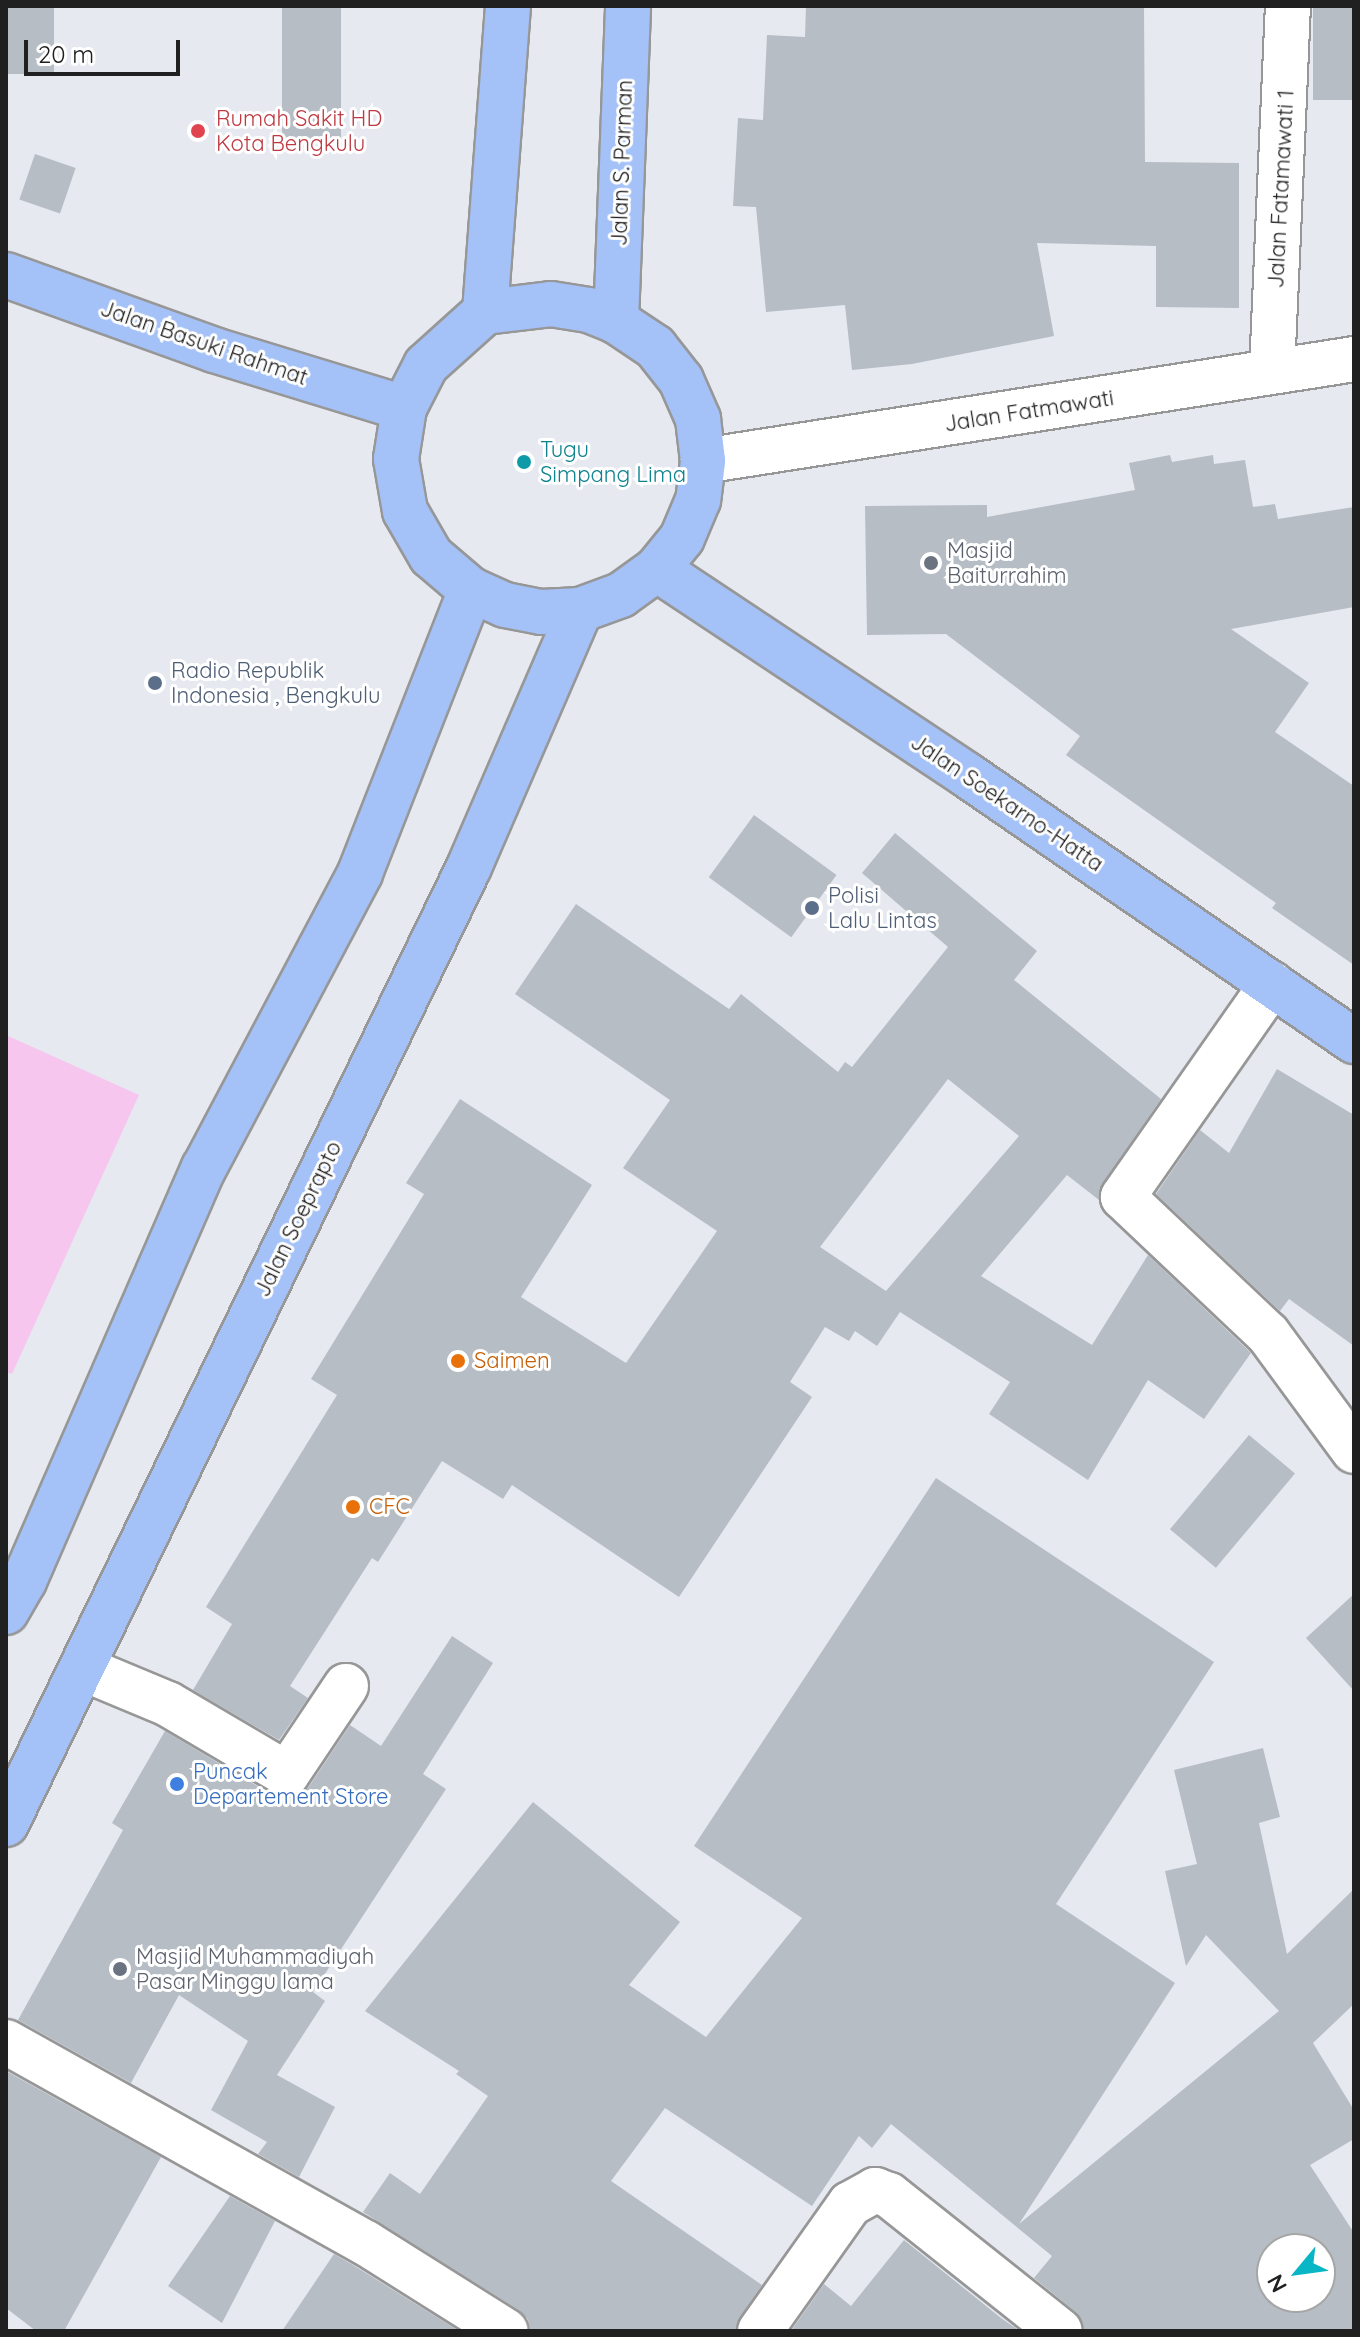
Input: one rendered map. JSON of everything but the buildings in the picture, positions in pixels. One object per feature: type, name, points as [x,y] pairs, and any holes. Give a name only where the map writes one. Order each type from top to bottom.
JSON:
[{"type":"main road","points":[[485,312],[508,6]]},
{"type":"main road","name":"Jalan S. Parman","points":[[616,321],[628,6]]},
{"type":"main road","name":"Jalan Basuki Rahmat","points":[[6,275],[214,350],[404,408]]},
{"type":"main road","points":[[551,304],[589,310],[616,321],[655,347],[681,380],[698,419],[703,461],[698,500],[687,525],[657,569],[621,595],[580,610],[541,612],[505,605],[471,590],[431,556],[405,511],[396,459],[404,408],[426,365],[485,312],[551,304]]},
{"type":"main road","name":"Jalan Soekarno-Hatta","points":[[657,569],[1354,1041]]},
{"type":"main road","points":[[6,1612],[24,1581],[204,1168],[360,873],[471,590]]},
{"type":"main road","name":"Jalan Soeprapto","points":[[6,1824],[84,1669],[289,1235],[469,867],[580,610]]},
{"type":"street","name":"Jalan Fatamawati 1","points":[[1272,371],[1288,6]]},
{"type":"street","name":"Jalan Fatmawati","points":[[703,461],[1354,359]]},
{"type":"street","points":[[1272,984],[1123,1197],[1268,1334],[1354,1451]]},
{"type":"street","points":[[84,1669],[168,1704],[287,1774],[346,1686]]},
{"type":"street","points":[[6,2042],[366,2243],[506,2331]]},
{"type":"street","points":[[760,2331],[850,2204],[875,2190],[889,2195],[1060,2331]]},
{"type":"shaded area","points":[[6,1035],[139,1095],[12,1374],[6,1372]]},
{"type":"place","name":"Rumah Sakit HD Kota Bengkulu","points":[[198,131]]},
{"type":"place","name":"Tugu Simpang Lima","points":[[524,462]]},
{"type":"place","name":"Masjid Baiturrahim","points":[[931,563]]},
{"type":"place","name":"Radio Republik Indonesia , Bengkulu","points":[[155,683]]},
{"type":"place","name":"Polisi Lalu Lintas","points":[[812,908]]},
{"type":"place","name":"Saimen","points":[[458,1361]]},
{"type":"place","name":"CFC","points":[[353,1507]]},
{"type":"place","name":"Puncak Departement Store","points":[[177,1784]]},
{"type":"place","name":"Masjid Muhammadiyah Pasar Minggu lama","points":[[120,1969]]}]
